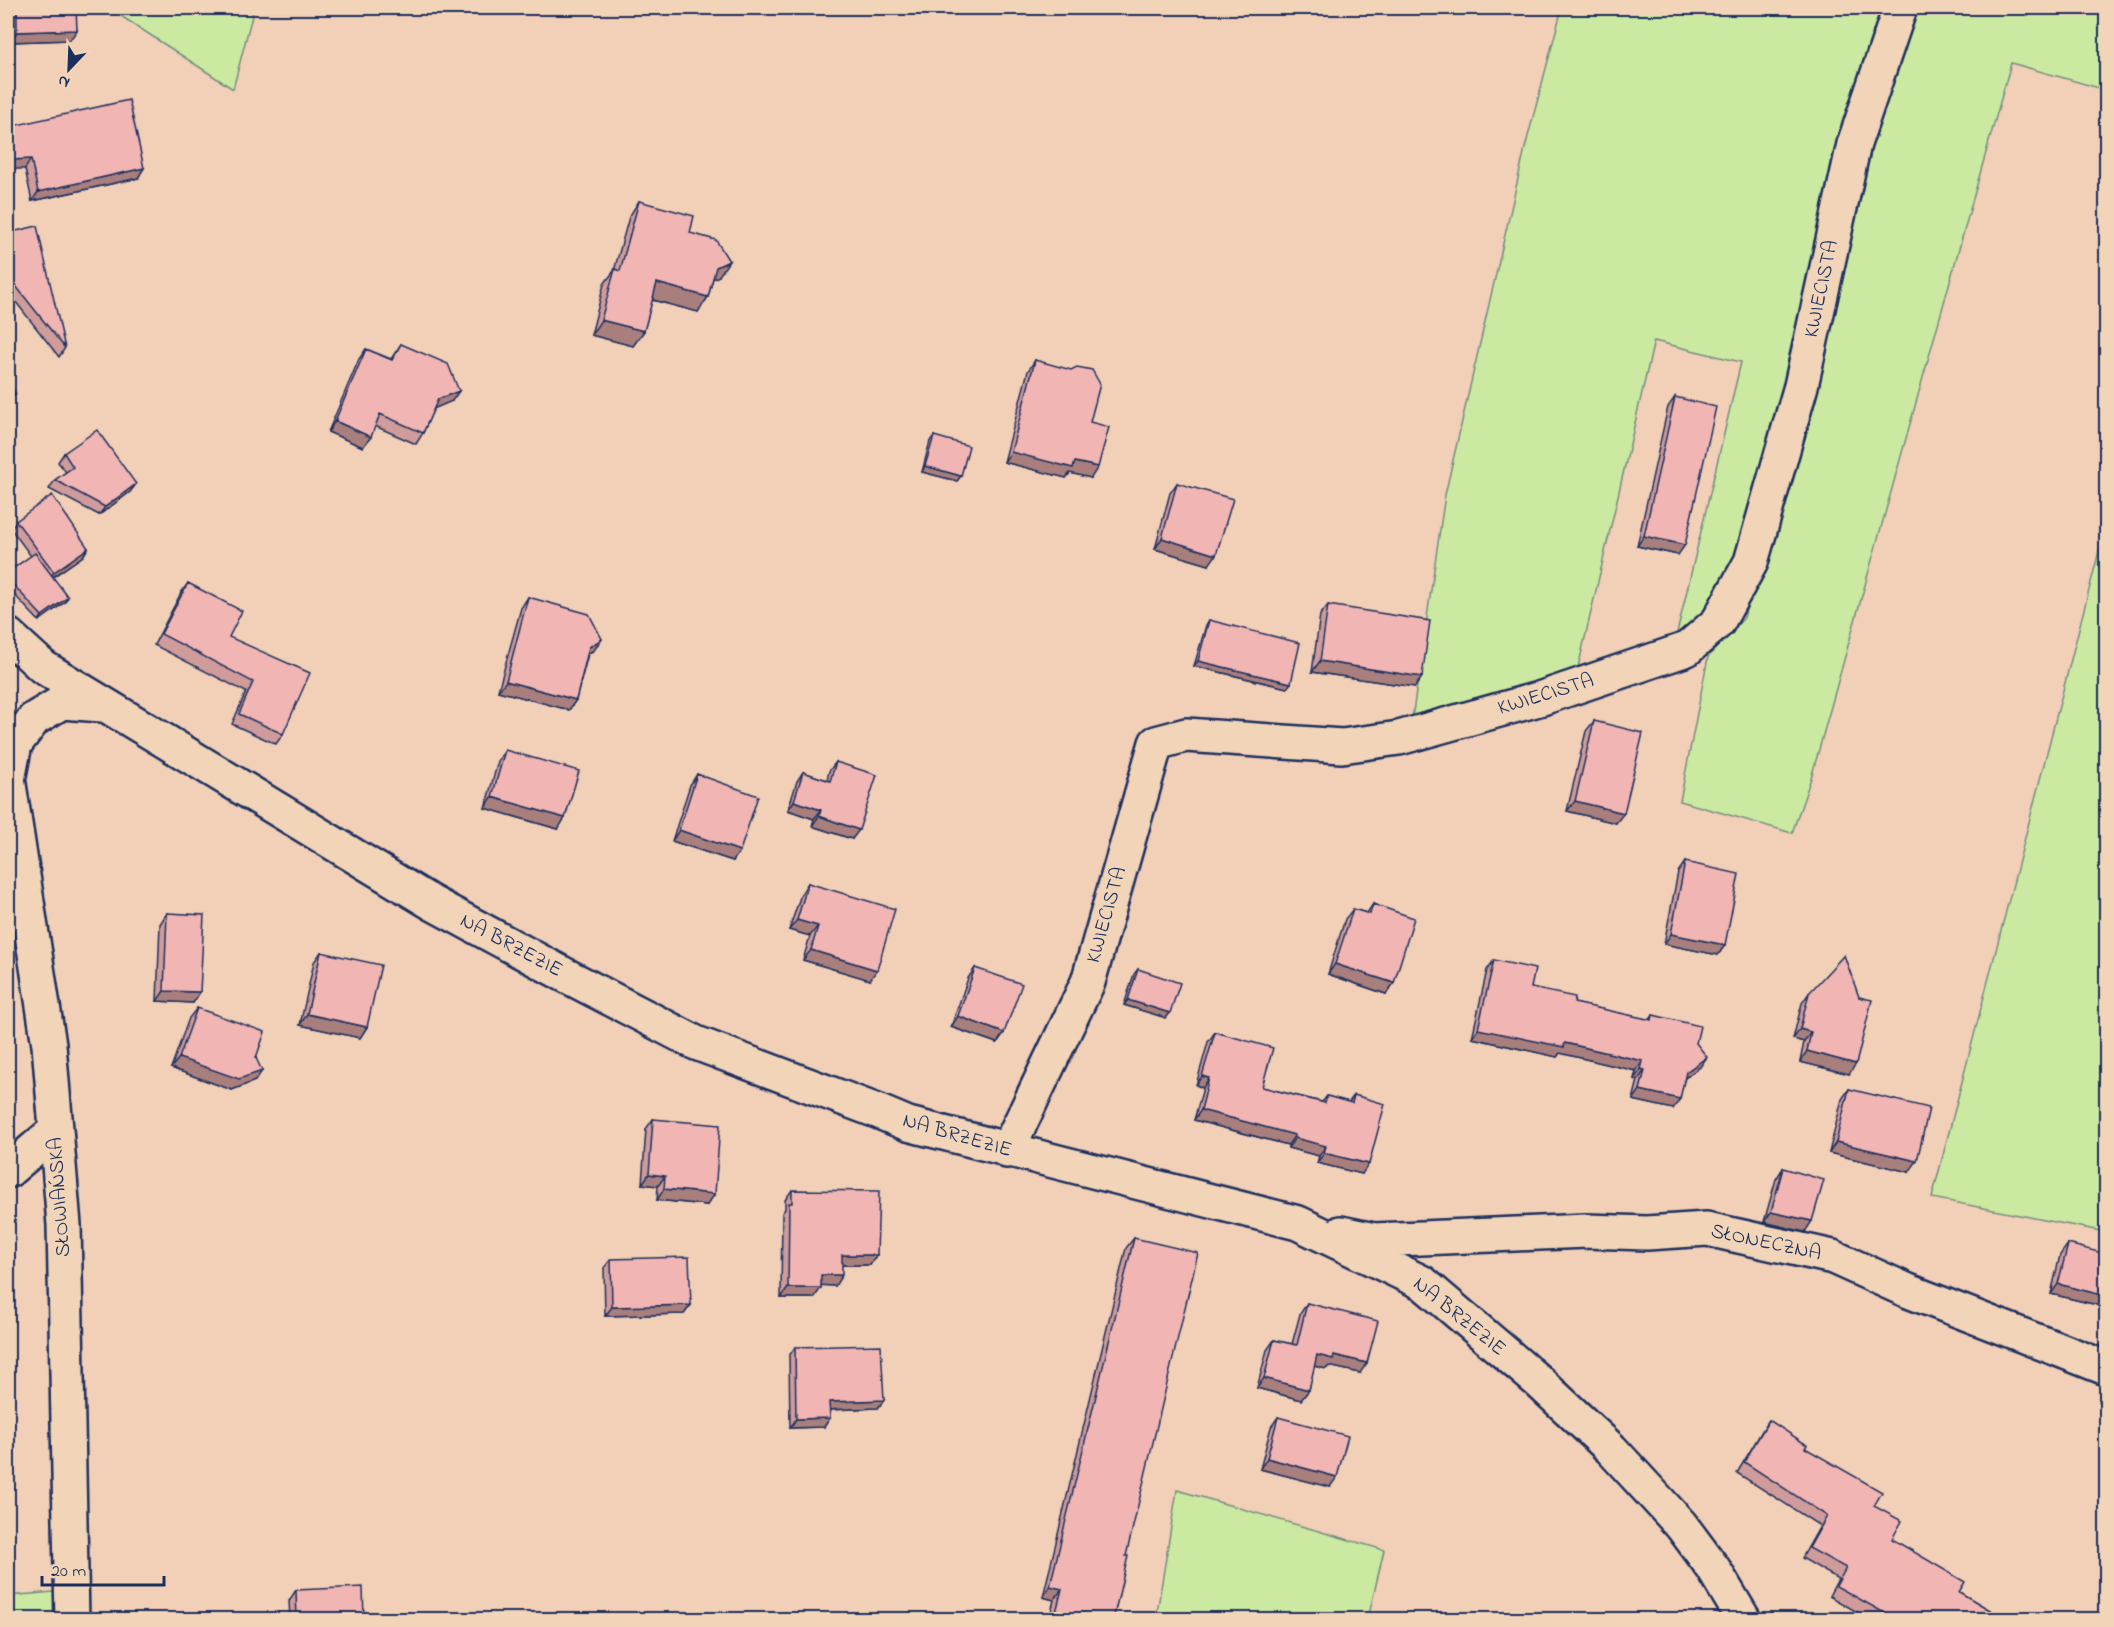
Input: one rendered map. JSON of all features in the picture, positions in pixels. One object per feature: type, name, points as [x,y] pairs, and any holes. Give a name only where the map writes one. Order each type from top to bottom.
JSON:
[{"type":"street","name":"KWIECISTA","points":[[1007,1150],[1088,982],[1156,743],[1186,735],[1342,746],[1399,738],[1542,698],[1687,649],[1718,622],[1751,562],[1801,386],[1854,144],[1900,8]]},
{"type":"street","name":"NA BRZEZIE","points":[[8,635],[43,667],[432,903],[696,1043],[908,1124],[1298,1223],[1423,1282],[1538,1381],[1611,1449],[1681,1525],[1713,1569],[1744,1620]]},
{"type":"street","name":"NA BRZEZIE","points":[[8,779],[15,744],[34,719],[62,702],[104,705]]},
{"type":"street","name":"SŁOWIAŃSKA","points":[[8,779],[49,1045],[64,1224],[72,1620]]},
{"type":"street","points":[[8,1170],[56,1130]]},
{"type":"street","name":"SŁONECZNA","points":[[1298,1223],[1374,1240],[1586,1231],[1647,1233],[1707,1229],[1833,1257],[1906,1290],[2106,1368]]},
{"type":"green space","points":[[120,8],[254,8],[233,89],[121,16]]},
{"type":"green space","points":[[1562,8],[1884,8],[1752,538],[1715,610],[1676,637],[1741,362],[1654,341],[1577,672],[1411,726],[1445,495],[1526,144]]},
{"type":"green space","points":[[1909,8],[2106,8],[2106,90],[2011,63],[1811,778],[1792,833],[1680,801],[1708,657],[1744,618],[1862,152]]},
{"type":"green space","points":[[2106,524],[2106,1232],[1932,1198]]},
{"type":"green space","points":[[1177,1490],[1384,1550],[1368,1619],[1156,1619]]},
{"type":"green space","points":[[54,1592],[55,1619],[8,1619],[8,1596]]},
{"type":"building","points":[[17,8],[76,8],[77,30],[17,32]]},
{"type":"building","points":[[129,100],[144,168],[38,192],[31,159],[8,160],[8,127]]},
{"type":"building","points":[[639,201],[694,216],[690,233],[716,240],[729,261],[716,267],[708,297],[657,283],[644,331],[601,320],[615,269],[620,271]]},
{"type":"building","points":[[37,226],[65,348],[8,276],[8,233]]},
{"type":"building","points":[[401,344],[448,364],[459,391],[438,399],[423,433],[380,414],[371,437],[335,421],[366,349],[392,360]]},
{"type":"building","points":[[1035,360],[1071,370],[1077,367],[1092,370],[1100,384],[1090,422],[1109,427],[1098,467],[1075,462],[1073,468],[1011,452]]},
{"type":"building","points":[[8,373],[15,394],[8,397]]},
{"type":"building","points":[[1675,397],[1716,407],[1685,545],[1644,536]]},
{"type":"building","points":[[97,430],[136,484],[105,507],[55,480],[73,467],[64,453]]},
{"type":"building","points":[[934,436],[969,446],[961,476],[925,466]]},
{"type":"building","points":[[1177,483],[1233,499],[1216,555],[1162,538]]},
{"type":"building","points":[[52,495],[88,548],[54,572],[16,521]]},
{"type":"building","points":[[35,553],[68,597],[42,616],[8,579],[8,572]]},
{"type":"building","points":[[188,583],[242,611],[229,637],[310,673],[283,734],[239,714],[253,682],[161,634]]},
{"type":"building","points":[[528,597],[589,614],[602,639],[589,647],[576,700],[506,681]]},
{"type":"building","points":[[1328,605],[1430,621],[1422,677],[1320,661]]},
{"type":"building","points":[[1209,620],[1300,643],[1291,683],[1198,661]]},
{"type":"building","points":[[1594,721],[1643,733],[1624,813],[1575,801]]},
{"type":"building","points":[[505,750],[579,771],[565,818],[492,797]]},
{"type":"building","points":[[836,762],[877,775],[859,830],[819,816],[821,810],[794,801],[803,772],[830,781]]},
{"type":"building","points":[[697,774],[758,796],[740,851],[679,830]]},
{"type":"building","points":[[1685,862],[1739,874],[1725,945],[1671,934]]},
{"type":"building","points":[[808,883],[895,909],[877,970],[811,950],[818,926],[797,920]]},
{"type":"building","points":[[1373,904],[1414,918],[1394,983],[1335,964],[1353,909],[1370,914]]},
{"type":"building","points":[[167,913],[204,915],[200,992],[164,991]]},
{"type":"building","points":[[321,952],[381,965],[367,1027],[307,1014]]},
{"type":"building","points":[[1844,955],[1859,997],[1872,1000],[1856,1064],[1807,1051],[1811,1032],[1800,1029],[1809,993]]},
{"type":"building","points":[[1494,960],[1535,969],[1531,988],[1575,997],[1574,1003],[1652,1020],[1653,1015],[1700,1026],[1696,1043],[1707,1057],[1686,1072],[1680,1099],[1640,1090],[1645,1070],[1641,1069],[1643,1061],[1565,1043],[1564,1047],[1478,1029]]},
{"type":"building","points":[[975,968],[1022,984],[1004,1033],[958,1016]]},
{"type":"building","points":[[1138,969],[1180,983],[1170,1013],[1128,1000]]},
{"type":"building","points":[[197,1008],[265,1032],[256,1058],[262,1071],[239,1079],[179,1058]]},
{"type":"building","points":[[1215,1032],[1273,1048],[1262,1087],[1325,1103],[1327,1096],[1352,1103],[1354,1095],[1385,1104],[1369,1164],[1324,1153],[1326,1146],[1295,1138],[1295,1135],[1201,1110],[1209,1078],[1202,1076]]},
{"type":"building","points":[[1849,1089],[1929,1108],[1917,1161],[1836,1142]]},
{"type":"building","points":[[653,1119],[720,1125],[715,1194],[664,1189],[665,1176],[649,1174]]},
{"type":"building","points":[[1783,1168],[1824,1180],[1812,1221],[1771,1212]]},
{"type":"building","points":[[792,1190],[879,1191],[877,1255],[842,1255],[842,1275],[821,1275],[821,1288],[788,1288],[789,1203],[792,1203]]},
{"type":"building","points":[[1134,1238],[1198,1253],[1113,1620],[1054,1620],[1062,1589],[1050,1586]]},
{"type":"building","points":[[2068,1244],[2106,1254],[2106,1296],[2058,1284]]},
{"type":"building","points":[[689,1257],[691,1305],[612,1307],[611,1259]]},
{"type":"building","points":[[1307,1303],[1378,1321],[1367,1363],[1334,1355],[1333,1359],[1317,1355],[1309,1390],[1264,1378],[1274,1340],[1297,1345]]},
{"type":"building","points":[[881,1345],[884,1400],[829,1402],[830,1418],[796,1419],[795,1347]]},
{"type":"building","points":[[1278,1417],[1348,1436],[1337,1477],[1267,1458]]},
{"type":"building","points":[[1769,1420],[1807,1445],[1805,1448],[1882,1492],[1874,1506],[1902,1521],[1892,1539],[1965,1582],[1959,1592],[2007,1620],[1897,1620],[1836,1586],[1846,1568],[1809,1548],[1827,1516],[1744,1462]]},
{"type":"building","points":[[363,1587],[364,1620],[297,1620],[296,1590]]}]
